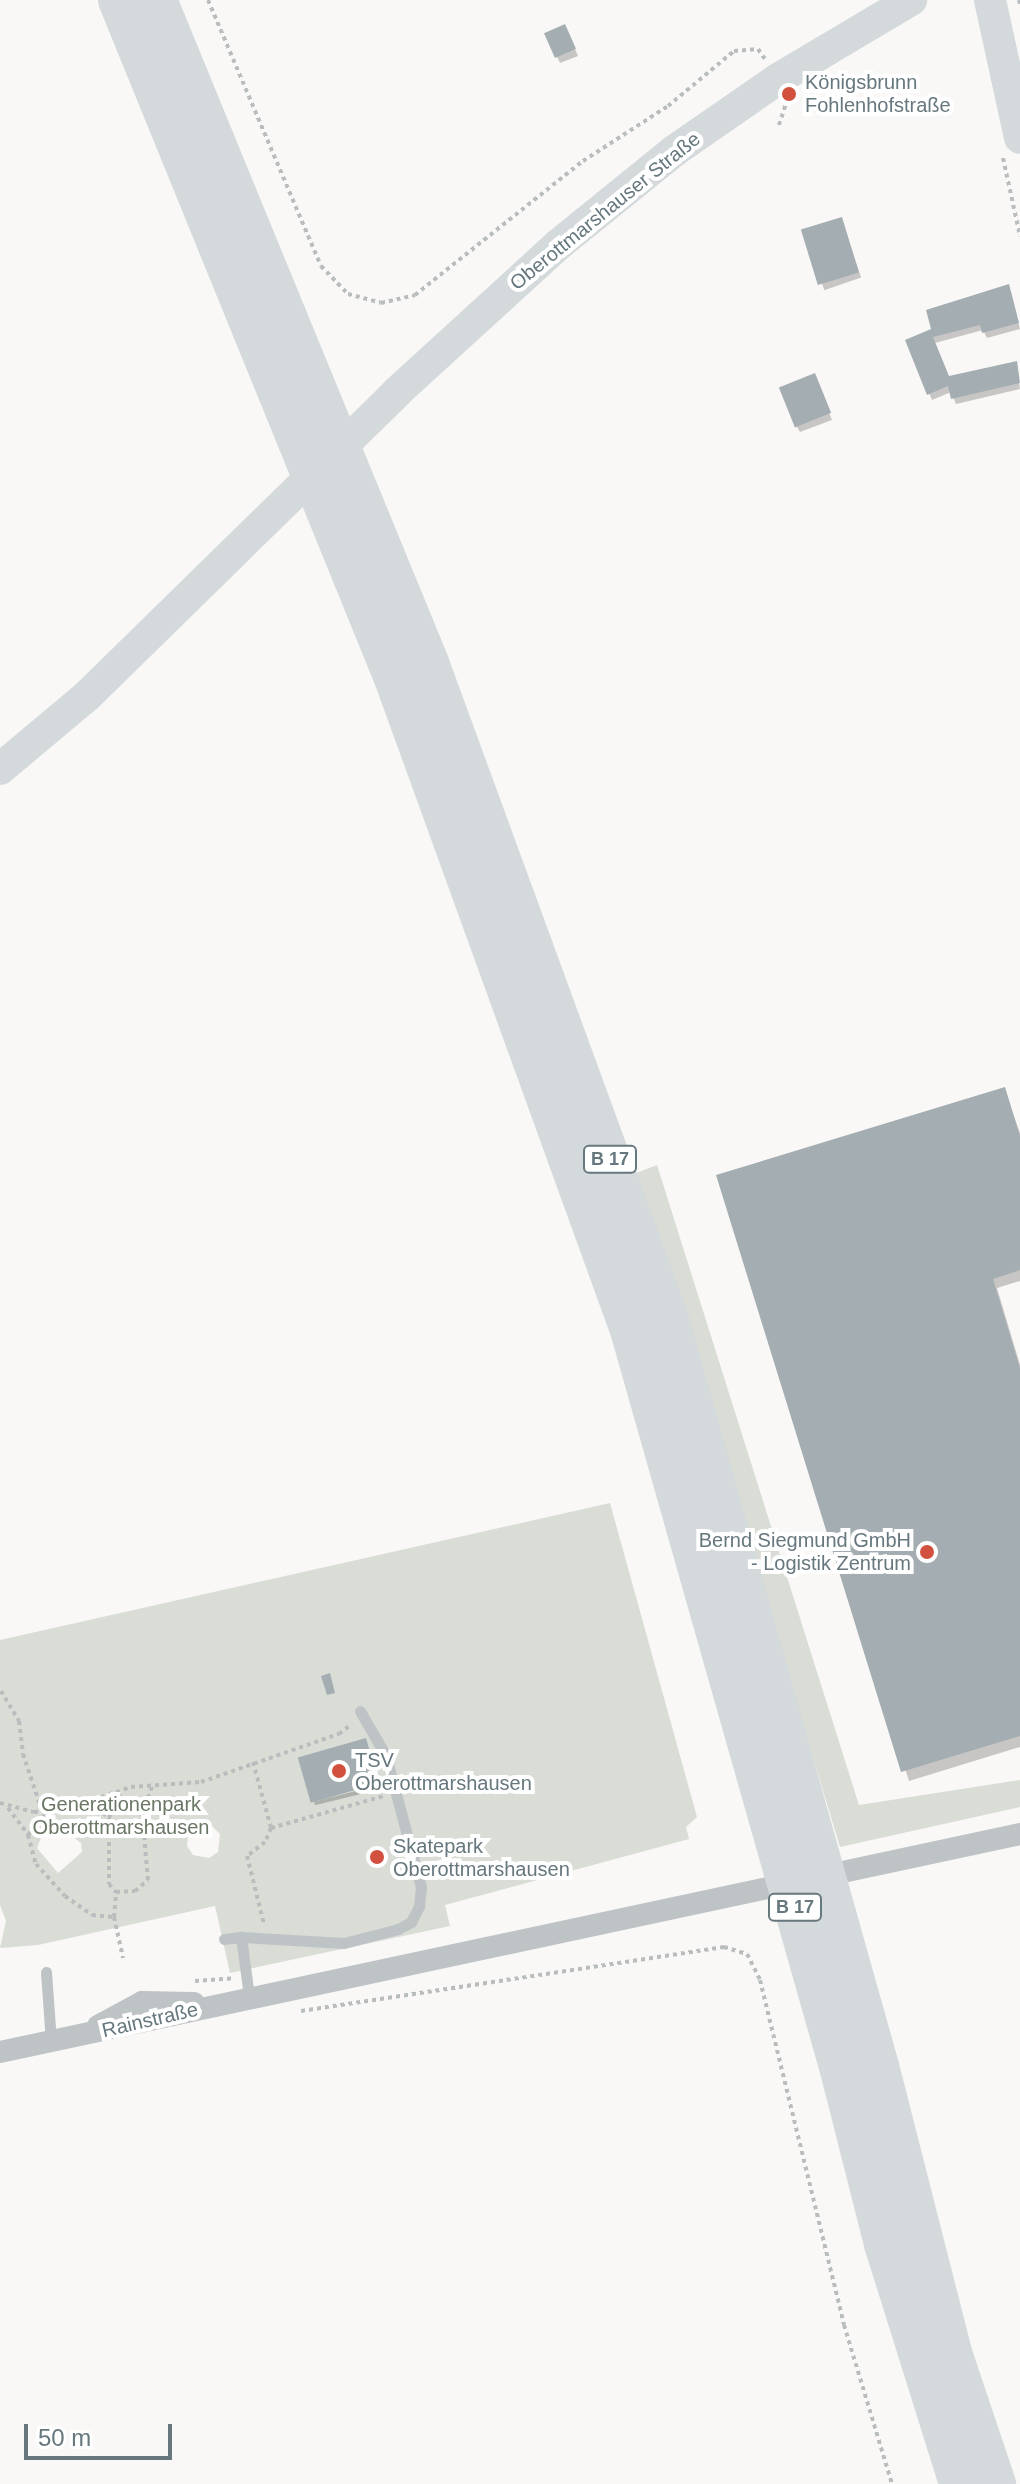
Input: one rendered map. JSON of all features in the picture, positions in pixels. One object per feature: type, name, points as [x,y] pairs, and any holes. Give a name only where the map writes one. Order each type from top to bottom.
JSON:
[{"type":"highway","name":"B 17","points":[[119,0],[395,678],[631,1330],[841,2070],[885,2244],[960,2484]]},
{"type":"highway","name":"B 17","points":[[156,0],[428,663],[667,1316],[874,2051],[952,2356],[995,2484]]},
{"type":"street","name":"Oberottmarshauser Straße","points":[[0,769],[87,696],[397,392],[558,245],[674,151],[778,79],[911,0]]},
{"type":"street","points":[[990,0],[1020,138]]},
{"type":"street","name":"Rainstraße","points":[[0,2052],[607,1919],[1020,1834]]},
{"type":"lane","points":[[224,1939],[241,1937],[344,1943],[411,1922],[421,1887],[397,1793],[374,1728],[360,1711]]},
{"type":"lane","points":[[241,1937],[249,1996]]},
{"type":"lane","points":[[46,1972],[51,2042]]},
{"type":"path","points":[[208,0],[321,266],[348,294],[381,303],[415,295],[583,161],[668,106],[734,51],[758,49],[789,94],[779,125]]},
{"type":"path","points":[[1,1691],[19,1721],[23,1754],[38,1787],[44,1811],[28,1835]]},
{"type":"path","points":[[0,1803],[44,1811],[91,1802],[118,1792],[201,1782],[339,1734],[360,1711]]},
{"type":"path","points":[[253,1762],[271,1828],[265,1842],[247,1856],[269,1939]]},
{"type":"path","points":[[116,1892],[135,1891],[148,1880],[142,1813],[152,1786]]},
{"type":"path","points":[[118,1792],[142,1813]]},
{"type":"path","points":[[118,1792],[109,1818],[109,1884],[116,1892],[114,1917],[123,1958]]},
{"type":"path","points":[[271,1828],[397,1793]]},
{"type":"path","points":[[91,1802],[109,1818]]},
{"type":"path","points":[[6,1806],[28,1835],[36,1864],[65,1896],[92,1915],[114,1917]]},
{"type":"path","points":[[290,2013],[724,1947],[747,1954],[760,1980],[840,2311],[892,2484]]},
{"type":"green space","points":[[657,1165],[859,1805],[1020,1780],[1020,1807],[840,1847],[636,1173]]},
{"type":"green space","name":"Generationenpark Oberottmarshausen","points":[[610,1503],[697,1817],[686,1827],[689,1839],[445,1905],[450,1926],[230,1973],[215,1906],[38,1945],[0,1948],[6,1921],[0,1905],[0,1640]],"holes":[[[200,1824],[211,1825],[220,1834],[218,1852],[209,1858],[193,1855],[187,1846],[188,1835]],[[64,1830],[81,1843],[82,1852],[58,1873],[37,1848],[42,1835]]]},
{"type":"building","points":[[565,24],[576,49],[555,58],[544,33]]},
{"type":"building","points":[[842,217],[859,272],[818,285],[801,230]]},
{"type":"building","points":[[1009,284],[1019,323],[982,333],[980,325],[933,337],[949,376],[1017,361],[1020,383],[951,399],[948,386],[927,395],[905,340],[931,329],[926,310]]},
{"type":"building","points":[[815,373],[831,413],[795,427],[779,388]]},
{"type":"building","name":"Bernd Siegmund GmbH - Logistik Zentrum","points":[[1005,1087],[1020,1136],[1020,1270],[993,1279],[1020,1368],[1020,1736],[901,1772],[716,1175]]},
{"type":"building","points":[[330,1673],[335,1693],[327,1695],[321,1676]]},
{"type":"building","name":"TSV Oberottmarshausen","points":[[366,1738],[379,1783],[311,1803],[298,1758]]},
{"type":"place","name":"Königsbrunn Fohlenhofstraße","points":[[789,94]]},
{"type":"place","name":"Bernd Siegmund GmbH - Logistik Zentrum","points":[[927,1552]]},
{"type":"place","name":"TSV Oberottmarshausen","points":[[339,1771]]},
{"type":"place","name":"Skatepark Oberottmarshausen","points":[[377,1857]]}]
